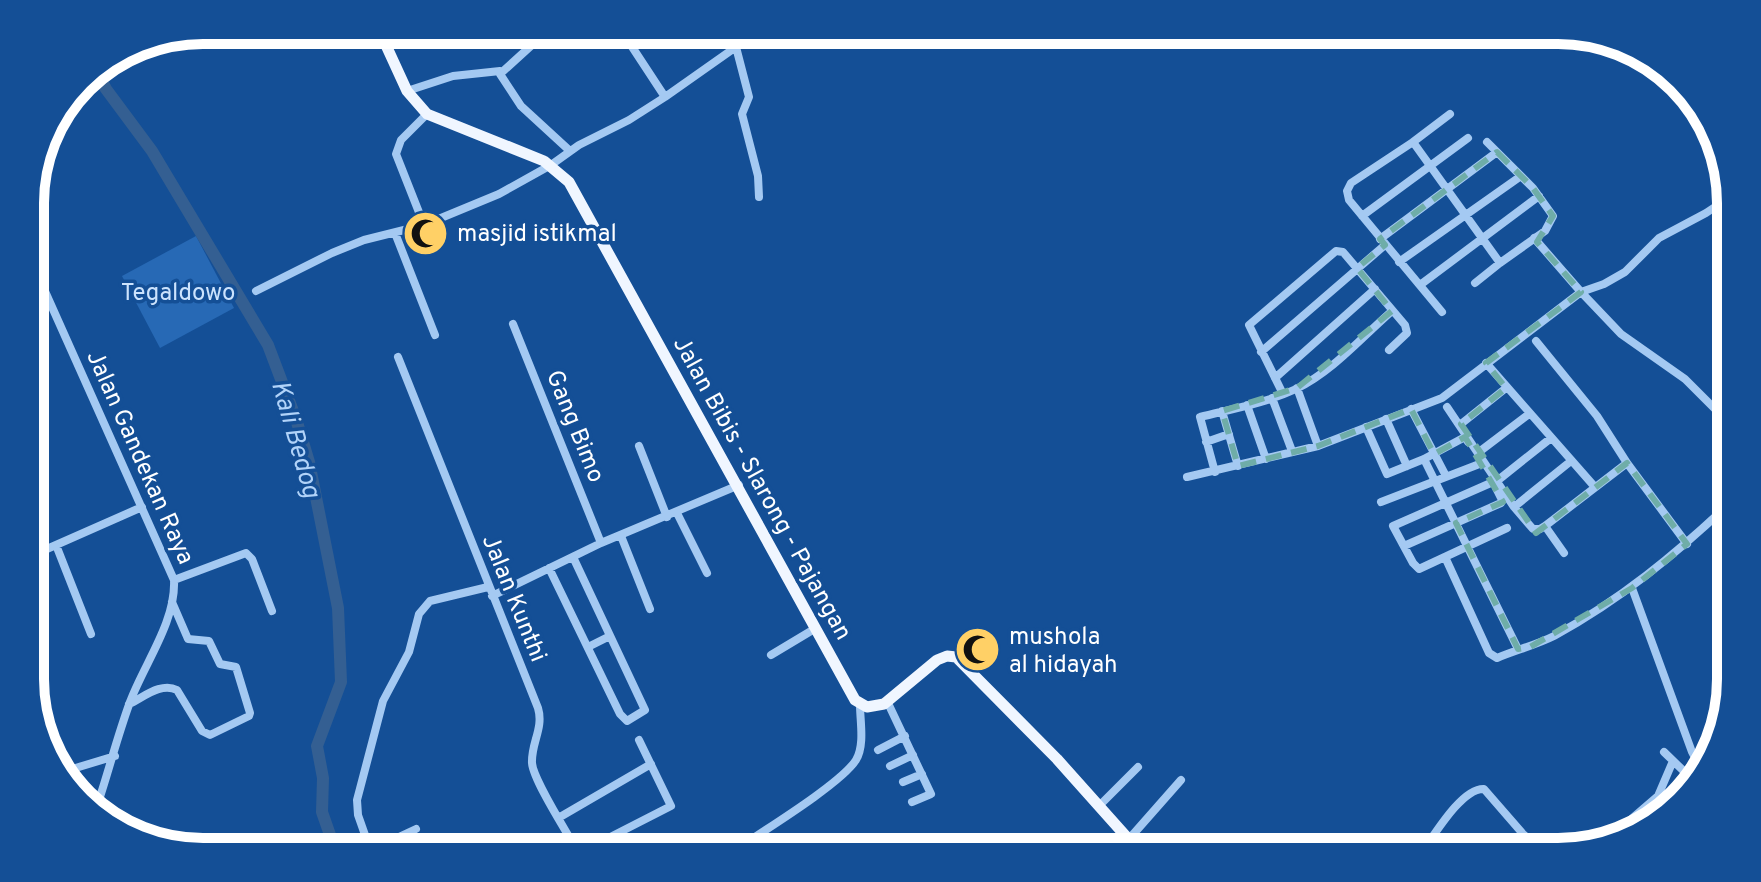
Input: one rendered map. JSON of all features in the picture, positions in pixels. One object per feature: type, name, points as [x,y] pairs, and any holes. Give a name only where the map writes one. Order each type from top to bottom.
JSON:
[{"type":"main road","name":"Jalan Bibis - Slarong - Pajangan","points":[[386,44],[407,91],[427,114],[551,165],[574,190],[656,342],[739,485],[852,696],[860,705]]},
{"type":"main road","points":[[860,705],[867,707],[887,701],[937,660],[952,655],[979,679],[1128,838]]},
{"type":"street","points":[[407,91],[453,76],[500,71],[530,44]]},
{"type":"street","points":[[630,44],[665,97]]},
{"type":"street","points":[[256,291],[324,256],[364,240],[424,225],[472,207],[551,165],[665,97],[740,44]]},
{"type":"street","points":[[736,47],[749,97],[742,114],[758,176],[759,197]]},
{"type":"street","points":[[500,71],[500,76],[521,106],[570,151]]},
{"type":"street","points":[[424,225],[396,154],[401,140],[427,114]]},
{"type":"street","points":[[1442,312],[1349,200],[1348,187],[1450,114]]},
{"type":"street","points":[[1362,216],[1468,138]]},
{"type":"street","points":[[1413,142],[1500,263]]},
{"type":"street","points":[[1475,283],[1545,231],[1553,216],[1539,196],[1487,142]]},
{"type":"street","points":[[1261,352],[1383,242],[1497,152]]},
{"type":"street","points":[[1399,262],[1521,176]]},
{"type":"street","points":[[1420,285],[1539,196]]},
{"type":"street","points":[[1187,477],[1318,446],[1442,398],[1581,292],[1625,272],[1659,238],[1717,206]]},
{"type":"street","points":[[395,233],[435,335]]},
{"type":"street","points":[[1534,238],[1621,334],[1685,379],[1717,411]]},
{"type":"street","points":[[1283,394],[1249,325],[1336,251],[1343,252],[1407,329],[1407,333],[1389,350]]},
{"type":"street","name":"Jalan Gandekan Raya","points":[[44,289],[174,580],[172,602],[129,704],[99,800]]},
{"type":"street","points":[[1275,378],[1375,289]]},
{"type":"street","points":[[1215,472],[1200,417],[1272,398],[1297,388],[1324,371],[1392,311]]},
{"type":"street","name":"Gang Bimo","points":[[513,324],[601,543]]},
{"type":"street","points":[[1536,341],[1597,416],[1627,463],[1687,544]]},
{"type":"street","name":"Jalan Kunthi","points":[[398,357],[541,718],[533,755],[534,771],[570,838]]},
{"type":"street","points":[[1486,363],[1594,486]]},
{"type":"street","points":[[1297,388],[1318,446]]},
{"type":"street","points":[[1461,424],[1506,388]]},
{"type":"street","points":[[1272,398],[1292,451]]},
{"type":"street","points":[[1247,405],[1266,459]]},
{"type":"street","points":[[1404,546],[1502,500],[1479,452],[1447,407]]},
{"type":"street","points":[[1411,409],[1446,476]]},
{"type":"street","points":[[1222,411],[1238,466]]},
{"type":"street","points":[[1479,452],[1529,414]]},
{"type":"street","points":[[1386,419],[1407,466]]},
{"type":"street","points":[[1366,427],[1386,473],[1390,474],[1465,437],[1495,482],[1533,529],[1545,526],[1627,463]]},
{"type":"street","points":[[1206,442],[1229,434]]},
{"type":"street","points":[[1507,528],[1422,568],[1415,567],[1393,524],[1495,482],[1551,438]]},
{"type":"street","points":[[639,446],[667,517]]},
{"type":"street","points":[[1424,459],[1518,649]]},
{"type":"street","points":[[1514,507],[1571,461]]},
{"type":"street","points":[[1381,502],[1482,463]]},
{"type":"street","points":[[366,838],[358,815],[357,800],[383,701],[409,652],[419,614],[430,601],[490,592],[739,485]]},
{"type":"street","points":[[44,550],[142,507]]},
{"type":"street","points":[[677,513],[707,573]]},
{"type":"street","points":[[1445,557],[1489,653],[1497,658],[1555,635],[1632,588],[1717,515]]},
{"type":"street","points":[[1545,526],[1564,553]]},
{"type":"street","points":[[621,536],[650,609]]},
{"type":"street","points":[[56,545],[91,634]]},
{"type":"street","points":[[174,580],[246,553],[252,559],[272,611]]},
{"type":"street","points":[[549,568],[623,719],[627,721],[645,710],[573,557]]},
{"type":"street","points":[[1632,588],[1695,758]]},
{"type":"street","points":[[129,704],[164,687],[172,687],[177,690],[202,731],[210,735],[249,716],[236,667],[220,664],[209,641],[188,639],[172,602]]},
{"type":"street","points":[[771,655],[816,628]]},
{"type":"street","points":[[588,647],[610,636]]},
{"type":"street","points":[[887,701],[931,794],[912,802]]},
{"type":"street","points":[[753,838],[850,767],[860,748],[860,705]]},
{"type":"street","points":[[878,750],[905,736]]},
{"type":"street","points":[[608,838],[671,806],[639,740]]},
{"type":"street","points":[[1664,752],[1686,773]]},
{"type":"street","points":[[890,766],[913,755]]},
{"type":"street","points":[[72,769],[115,756]]},
{"type":"street","points":[[1629,822],[1658,796],[1673,761]]},
{"type":"street","points":[[560,817],[651,764]]},
{"type":"street","points":[[1100,805],[1138,767]]},
{"type":"street","points":[[903,782],[922,774]]},
{"type":"street","points":[[1130,838],[1181,780]]},
{"type":"street","points":[[1432,838],[1469,793],[1477,789],[1484,789],[1528,838]]},
{"type":"street","points":[[398,838],[416,829]]},
{"type":"highlighted area","points":[[1497,152],[1533,188],[1553,216],[1537,242],[1581,292],[1486,363],[1506,388],[1461,424],[1536,533],[1627,463],[1687,544],[1632,588],[1530,647],[1518,649],[1456,523],[1503,502],[1465,437],[1434,454],[1411,409],[1318,446],[1238,466],[1222,411],[1297,388],[1392,311],[1357,268],[1385,245],[1380,239]]},
{"type":"green space","name":"Tegaldowo","points":[[196,236],[234,308],[160,348],[122,276]]},
{"type":"waterway","name":"Kali Bedog","points":[[101,81],[152,151],[268,345],[296,419],[309,462],[338,608],[341,682],[317,746],[323,778],[322,812],[331,838]]},
{"type":"place","name":"masjid istikmal","points":[[426,233]]},
{"type":"place","name":"mushola al hidayah","points":[[978,650]]}]
